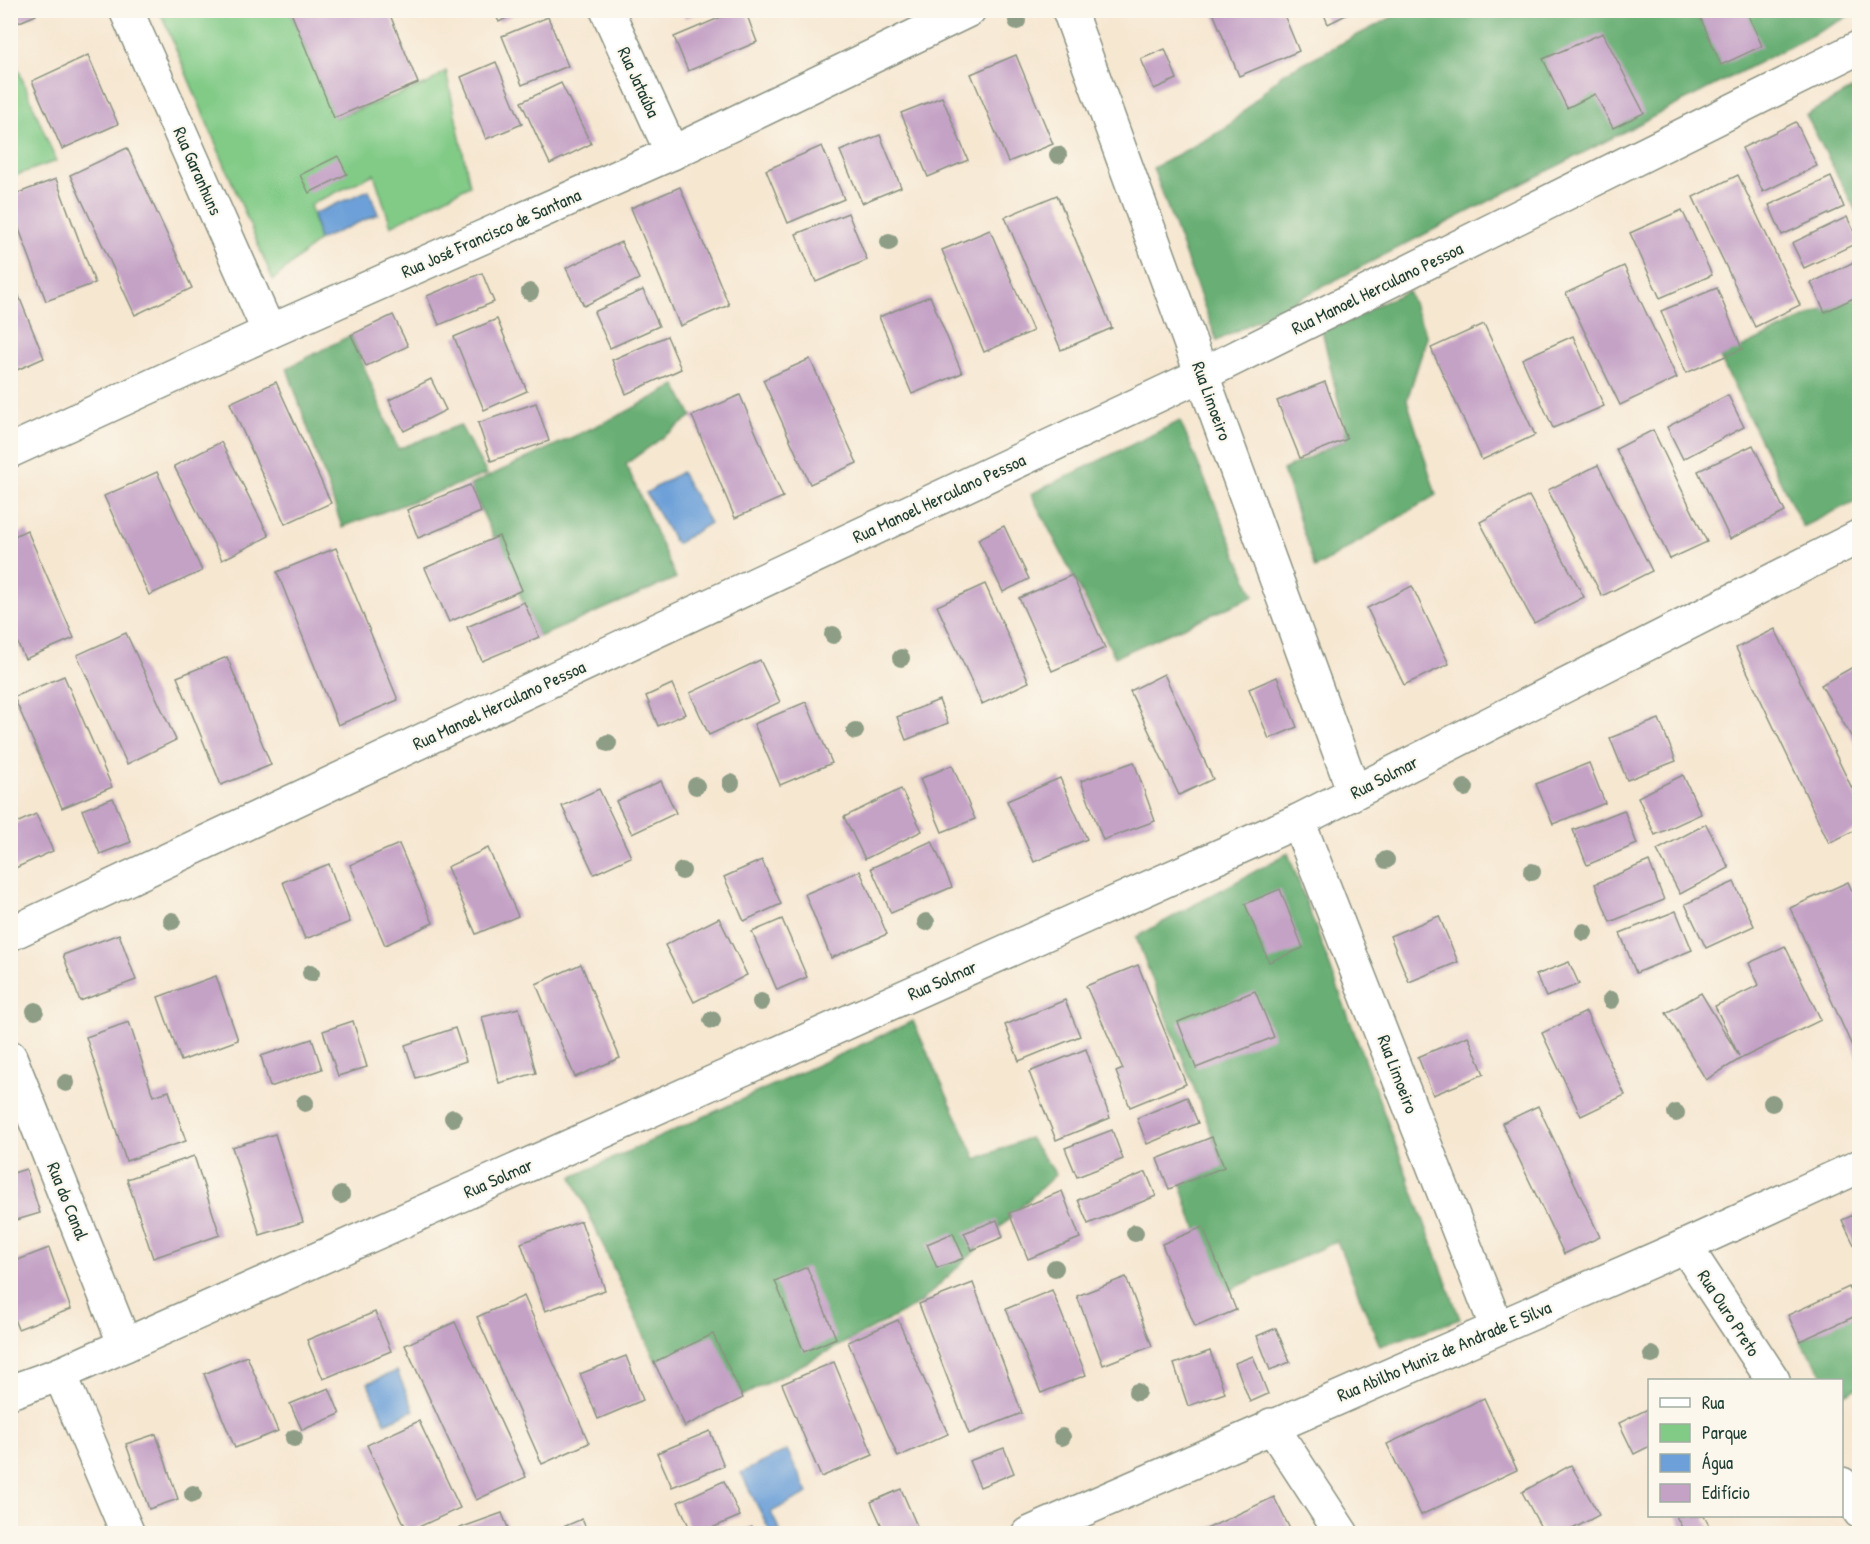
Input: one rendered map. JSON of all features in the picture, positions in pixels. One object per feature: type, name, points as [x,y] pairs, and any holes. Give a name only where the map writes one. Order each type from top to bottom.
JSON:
[{"type":"street","name":"Rua Garanhuns","points":[[126,10],[269,332]]},
{"type":"street","name":"Rua Jataúba","points":[[607,10],[672,153]]},
{"type":"street","name":"Rua José Francisco de Santana","points":[[10,451],[269,332],[672,153],[969,10]]},
{"type":"street","name":"Rua Limoeiro","points":[[1069,10],[1354,792]]},
{"type":"street","name":"Rua Manoel Herculano Pessoa","points":[[10,934],[1203,374],[1860,47]]},
{"type":"street","name":"Rua Solmar","points":[[10,1392],[60,1374],[1299,821],[1860,536]]},
{"type":"street","name":"Rua Limoeiro","points":[[1299,821],[1497,1328]]},
{"type":"street","name":"Rua do Canal","points":[[10,1057],[125,1345]]},
{"type":"street","name":"Rua Abilho Muniz de Andrade E Silva","points":[[1028,1533],[1685,1246],[1860,1166]]},
{"type":"street","name":"Rua Ouro Preto","points":[[1685,1246],[1772,1379]]},
{"type":"street","points":[[60,1374],[128,1533]]},
{"type":"street","points":[[1271,1425],[1342,1533]]},
{"type":"street","points":[[1843,1486],[1860,1512]]},
{"type":"green space","points":[[160,11],[290,11],[335,118],[427,84],[446,71],[470,185],[391,226],[374,174],[310,205],[319,240],[273,280]]},
{"type":"green space","points":[[1404,11],[1859,11],[1217,341],[1153,168],[1225,129],[1282,74]]},
{"type":"green space","points":[[10,52],[56,161],[11,177]]},
{"type":"green space","points":[[1859,85],[1859,217],[1806,115]]},
{"type":"green space","points":[[1408,291],[1427,337],[1407,400],[1436,495],[1315,568],[1283,470],[1347,439],[1322,330]]},
{"type":"green space","points":[[1859,292],[1859,499],[1803,527],[1720,358]]},
{"type":"green space","points":[[351,335],[398,449],[460,425],[487,474],[342,527],[287,368]]},
{"type":"green space","points":[[676,385],[692,416],[626,464],[676,578],[539,637],[470,485],[624,413]]},
{"type":"green space","points":[[1180,421],[1254,596],[1115,657],[1031,494]]},
{"type":"green space","points":[[1288,853],[1460,1319],[1380,1346],[1337,1241],[1228,1291],[1192,1220],[1181,1184],[1224,1166],[1136,937]]},
{"type":"green space","points":[[913,1021],[976,1159],[1029,1138],[1056,1174],[919,1304],[685,1426],[572,1177]]},
{"type":"green space","points":[[1859,1313],[1859,1387],[1843,1395],[1843,1379],[1826,1379],[1800,1341]]},
{"type":"water","points":[[369,190],[378,214],[319,240],[313,214]]},
{"type":"water","points":[[681,472],[710,523],[676,544],[646,493]]},
{"type":"water","points":[[397,1371],[414,1410],[385,1423],[368,1383]]},
{"type":"water","points":[[787,1450],[808,1493],[771,1512],[781,1533],[771,1533],[741,1473]]},
{"type":"building","points":[[10,10],[34,10],[36,15],[10,26]]},
{"type":"building","points":[[290,10],[388,10],[418,83],[334,118]]},
{"type":"building","points":[[493,10],[522,10],[499,22]]},
{"type":"building","points":[[738,10],[745,10],[757,42],[688,71],[674,37]]},
{"type":"building","points":[[1212,10],[1282,10],[1299,51],[1239,76]]},
{"type":"building","points":[[1322,10],[1356,10],[1328,24]]},
{"type":"building","points":[[1697,10],[1746,10],[1762,46],[1721,65]]},
{"type":"building","points":[[682,11],[703,11],[685,18]]},
{"type":"building","points":[[548,17],[568,66],[522,85],[502,36]]},
{"type":"building","points":[[1603,33],[1644,113],[1613,128],[1595,94],[1567,108],[1543,59]]},
{"type":"building","points":[[1165,49],[1177,79],[1154,89],[1141,59]]},
{"type":"building","points":[[88,55],[118,124],[62,149],[32,81]]},
{"type":"building","points":[[1016,55],[1053,144],[1008,162],[971,74]]},
{"type":"building","points":[[496,62],[522,124],[486,139],[461,77]]},
{"type":"building","points":[[561,83],[591,144],[550,164],[521,102]]},
{"type":"building","points":[[942,97],[968,160],[928,177],[901,113]]},
{"type":"building","points":[[1796,122],[1817,166],[1763,192],[1742,148]]},
{"type":"building","points":[[880,135],[901,187],[862,203],[840,151]]},
{"type":"building","points":[[822,146],[844,199],[788,223],[766,170]]},
{"type":"building","points":[[127,148],[192,288],[135,315],[70,175]]},
{"type":"building","points":[[338,156],[347,174],[309,193],[300,175]]},
{"type":"building","points":[[1738,175],[1800,305],[1755,327],[1693,197]]},
{"type":"building","points":[[1831,177],[1844,207],[1782,235],[1769,205]]},
{"type":"building","points":[[56,179],[95,283],[46,301],[10,205],[10,196]]},
{"type":"building","points":[[680,187],[729,305],[680,326],[631,208]]},
{"type":"building","points":[[1057,195],[1112,328],[1061,350],[1005,217]]},
{"type":"building","points":[[1682,210],[1712,275],[1660,298],[1630,233]]},
{"type":"building","points":[[848,213],[867,260],[816,282],[796,234]]},
{"type":"building","points":[[1847,217],[1859,242],[1804,268],[1792,243]]},
{"type":"building","points":[[990,230],[1033,331],[984,352],[942,250]]},
{"type":"building","points":[[621,242],[639,279],[584,306],[566,268]]},
{"type":"building","points":[[1860,259],[1860,295],[1825,312],[1811,283]]},
{"type":"building","points":[[1624,266],[1677,378],[1620,405],[1566,293]]},
{"type":"building","points":[[482,273],[494,302],[439,325],[427,296]]},
{"type":"building","points":[[14,284],[44,358],[10,373],[10,285]]},
{"type":"building","points":[[1717,288],[1742,349],[1686,373],[1661,311]]},
{"type":"building","points":[[643,290],[659,326],[610,348],[594,312]]},
{"type":"building","points":[[930,296],[962,373],[912,394],[879,317]]},
{"type":"building","points":[[393,315],[408,346],[366,366],[351,335]]},
{"type":"building","points":[[497,319],[527,391],[484,410],[454,337]]},
{"type":"building","points":[[1484,324],[1535,435],[1482,460],[1431,348]]},
{"type":"building","points":[[667,336],[681,369],[626,394],[612,360]]},
{"type":"building","points":[[1573,336],[1604,406],[1553,428],[1522,359]]},
{"type":"building","points":[[810,359],[857,463],[810,484],[763,380]]},
{"type":"building","points":[[431,379],[446,410],[404,431],[389,400]]},
{"type":"building","points":[[276,382],[331,503],[285,524],[230,403]]},
{"type":"building","points":[[1325,382],[1347,439],[1300,458],[1277,401]]},
{"type":"building","points":[[740,395],[783,497],[735,518],[692,416]]},
{"type":"building","points":[[1728,395],[1744,427],[1683,459],[1667,427]]},
{"type":"building","points":[[536,403],[549,441],[491,461],[478,423]]},
{"type":"building","points":[[1653,430],[1707,542],[1670,559],[1616,449]]},
{"type":"building","points":[[221,442],[269,536],[222,560],[174,466]]},
{"type":"building","points":[[1753,445],[1785,512],[1730,539],[1698,471]]},
{"type":"building","points":[[1598,465],[1652,571],[1602,596],[1548,490]]},
{"type":"building","points":[[157,472],[202,571],[149,595],[104,496]]},
{"type":"building","points":[[470,485],[481,512],[418,538],[407,510]]},
{"type":"building","points":[[1529,496],[1584,597],[1534,623],[1480,522]]},
{"type":"building","points":[[1004,526],[1029,579],[1003,592],[978,539]]},
{"type":"building","points":[[27,530],[74,638],[25,659],[10,627],[10,538]]},
{"type":"building","points":[[499,536],[522,590],[449,622],[425,568]]},
{"type":"building","points":[[336,548],[398,700],[338,725],[277,572]]},
{"type":"building","points":[[1072,575],[1105,648],[1052,671],[1019,598]]},
{"type":"building","points":[[985,584],[1029,682],[982,704],[937,606]]},
{"type":"building","points":[[1412,586],[1449,664],[1404,685],[1367,608]]},
{"type":"building","points":[[524,602],[539,637],[482,661],[467,627]]},
{"type":"building","points":[[1775,629],[1860,805],[1860,828],[1829,843],[1736,648]]},
{"type":"building","points":[[126,633],[176,740],[127,764],[77,655]]},
{"type":"building","points":[[227,657],[271,765],[221,785],[177,677]]},
{"type":"building","points":[[760,660],[780,702],[709,735],[690,693]]},
{"type":"building","points":[[1860,663],[1860,751],[1821,685]]},
{"type":"building","points":[[1164,674],[1213,779],[1179,795],[1130,691]]},
{"type":"building","points":[[64,676],[112,787],[62,808],[14,697]]},
{"type":"building","points":[[1277,677],[1297,727],[1269,739],[1249,689]]},
{"type":"building","points":[[672,684],[685,714],[658,726],[646,696]]},
{"type":"building","points":[[939,700],[948,723],[906,740],[897,717]]},
{"type":"building","points":[[806,702],[832,763],[780,785],[754,724]]},
{"type":"building","points":[[1659,719],[1676,761],[1627,780],[1610,738]]},
{"type":"building","points":[[1134,762],[1155,821],[1103,840],[1081,781]]},
{"type":"building","points":[[1589,763],[1605,803],[1553,824],[1536,784]]},
{"type":"building","points":[[952,765],[975,819],[942,832],[920,779]]},
{"type":"building","points":[[1683,775],[1701,814],[1655,835],[1638,797]]},
{"type":"building","points":[[1060,778],[1087,839],[1034,862],[1007,801]]},
{"type":"building","points":[[661,781],[676,813],[632,834],[616,801]]},
{"type":"building","points":[[599,789],[631,857],[594,874],[562,806]]},
{"type":"building","points":[[901,789],[922,831],[865,859],[844,817]]},
{"type":"building","points":[[113,798],[131,842],[100,854],[82,810]]},
{"type":"building","points":[[1624,810],[1637,844],[1587,865],[1573,830]]},
{"type":"building","points":[[36,814],[53,851],[11,870],[10,826]]},
{"type":"building","points":[[1706,824],[1729,868],[1680,894],[1657,850]]},
{"type":"building","points":[[932,841],[952,887],[891,913],[871,868]]},
{"type":"building","points":[[399,844],[433,923],[385,945],[350,865]]},
{"type":"building","points":[[488,848],[518,916],[476,934],[447,867]]},
{"type":"building","points":[[762,860],[781,904],[744,921],[724,877]]},
{"type":"building","points":[[1649,861],[1664,900],[1610,922],[1595,884]]},
{"type":"building","points":[[329,864],[350,922],[305,939],[283,882]]},
{"type":"building","points":[[860,871],[887,934],[831,958],[805,894]]},
{"type":"building","points":[[1734,882],[1754,926],[1706,948],[1685,904]]},
{"type":"building","points":[[1848,882],[1860,908],[1860,1064],[1790,908]]},
{"type":"building","points":[[1280,889],[1303,948],[1269,962],[1245,904]]},
{"type":"building","points":[[1676,911],[1692,950],[1636,973],[1620,933]]},
{"type":"building","points":[[1439,916],[1458,962],[1409,982],[1390,936]]},
{"type":"building","points":[[719,918],[747,975],[694,1002],[665,945]]},
{"type":"building","points":[[782,919],[807,977],[777,990],[752,932]]},
{"type":"building","points":[[119,934],[136,980],[80,1001],[63,955]]},
{"type":"building","points":[[1785,946],[1821,1020],[1740,1059],[1706,1080],[1666,1013],[1701,993],[1739,1056],[1715,1006],[1759,985],[1749,963]]},
{"type":"building","points":[[1569,962],[1579,984],[1546,997],[1536,975]]},
{"type":"building","points":[[581,964],[620,1058],[575,1077],[536,984]]},
{"type":"building","points":[[1138,965],[1186,1084],[1130,1107],[1116,1072],[1123,1069],[1086,986]]},
{"type":"building","points":[[216,976],[238,1040],[181,1061],[158,997]]},
{"type":"building","points":[[1255,991],[1274,1037],[1196,1068],[1178,1022]]},
{"type":"building","points":[[1065,1000],[1080,1036],[1019,1061],[1005,1025]]},
{"type":"building","points":[[519,1008],[536,1073],[499,1083],[482,1017]]},
{"type":"building","points":[[1586,1012],[1625,1095],[1581,1116],[1542,1033]]},
{"type":"building","points":[[353,1021],[367,1067],[338,1076],[323,1031]]},
{"type":"building","points":[[129,1022],[153,1096],[169,1091],[186,1141],[126,1161],[86,1037]]},
{"type":"building","points":[[455,1028],[466,1061],[416,1078],[405,1045]]},
{"type":"building","points":[[1468,1036],[1484,1074],[1433,1095],[1418,1057]]},
{"type":"building","points":[[312,1039],[322,1069],[270,1087],[261,1056]]},
{"type":"building","points":[[1086,1049],[1110,1118],[1056,1140],[1029,1072]]},
{"type":"building","points":[[1187,1097],[1198,1123],[1147,1144],[1137,1118]]},
{"type":"building","points":[[1538,1106],[1600,1237],[1564,1254],[1502,1123]]},
{"type":"building","points":[[1112,1130],[1123,1159],[1077,1177],[1065,1148]]},
{"type":"building","points":[[275,1134],[303,1222],[260,1235],[232,1147]]},
{"type":"building","points":[[1212,1137],[1224,1167],[1169,1189],[1157,1159]]},
{"type":"building","points":[[194,1156],[220,1235],[153,1258],[127,1179]]},
{"type":"building","points":[[26,1169],[40,1213],[10,1222],[10,1174]]},
{"type":"building","points":[[1146,1172],[1156,1196],[1088,1224],[1078,1200]]},
{"type":"building","points":[[1062,1191],[1080,1238],[1028,1259],[1009,1213]]},
{"type":"building","points":[[1860,1212],[1860,1257],[1842,1220]]},
{"type":"building","points":[[997,1220],[1003,1237],[972,1250],[964,1233]]},
{"type":"building","points":[[581,1221],[605,1290],[545,1311],[521,1243]]},
{"type":"building","points":[[1203,1227],[1236,1310],[1195,1327],[1162,1244]]},
{"type":"building","points":[[953,1233],[964,1258],[937,1268],[927,1244]]},
{"type":"building","points":[[49,1248],[71,1309],[18,1329],[10,1309],[10,1263]]},
{"type":"building","points":[[807,1267],[836,1338],[804,1352],[775,1281]]},
{"type":"building","points":[[1126,1277],[1152,1346],[1103,1365],[1077,1296]]},
{"type":"building","points":[[973,1283],[1022,1413],[969,1434],[919,1304]]},
{"type":"building","points":[[1849,1287],[1860,1314],[1800,1341],[1788,1315]]},
{"type":"building","points":[[1052,1290],[1086,1375],[1041,1393],[1006,1309]]},
{"type":"building","points":[[524,1296],[589,1443],[542,1464],[477,1317]]},
{"type":"building","points":[[375,1312],[391,1351],[323,1379],[307,1340]]},
{"type":"building","points":[[898,1320],[948,1434],[898,1457],[848,1342]]},
{"type":"building","points":[[455,1322],[526,1477],[476,1500],[405,1345]]},
{"type":"building","points":[[1276,1328],[1290,1362],[1270,1370],[1257,1336]]},
{"type":"building","points":[[713,1334],[743,1398],[685,1426],[654,1362]]},
{"type":"building","points":[[1210,1351],[1225,1393],[1188,1406],[1174,1364]]},
{"type":"building","points":[[247,1356],[278,1431],[235,1448],[204,1374]]},
{"type":"building","points":[[626,1356],[643,1400],[598,1419],[580,1374]]},
{"type":"building","points":[[1253,1356],[1268,1394],[1250,1402],[1235,1363]]},
{"type":"building","points":[[834,1362],[873,1455],[821,1477],[782,1384]]},
{"type":"building","points":[[329,1388],[340,1414],[302,1430],[290,1404]]},
{"type":"building","points":[[1484,1398],[1517,1470],[1421,1515],[1387,1444]]},
{"type":"building","points":[[1648,1409],[1648,1447],[1634,1454],[1619,1423]]},
{"type":"building","points":[[419,1421],[460,1508],[408,1532],[367,1445]]},
{"type":"building","points":[[710,1431],[724,1466],[672,1487],[657,1453]]},
{"type":"building","points":[[156,1434],[178,1499],[149,1509],[126,1444]]},
{"type":"building","points":[[1004,1448],[1014,1473],[980,1487],[969,1461]]},
{"type":"building","points":[[1571,1465],[1599,1515],[1565,1533],[1544,1533],[1522,1492]]},
{"type":"building","points":[[724,1481],[740,1516],[700,1533],[692,1533],[678,1502]]},
{"type":"building","points":[[901,1489],[920,1533],[885,1533],[871,1502]]},
{"type":"building","points":[[1274,1497],[1292,1533],[1198,1533]]},
{"type":"building","points":[[502,1513],[510,1533],[462,1533],[460,1528]]},
{"type":"building","points":[[1677,1517],[1705,1517],[1713,1533],[1685,1533]]},
{"type":"building","points":[[582,1519],[588,1533],[549,1533]]},
{"type":"building","points":[[752,1527],[755,1533],[737,1533]]}]
